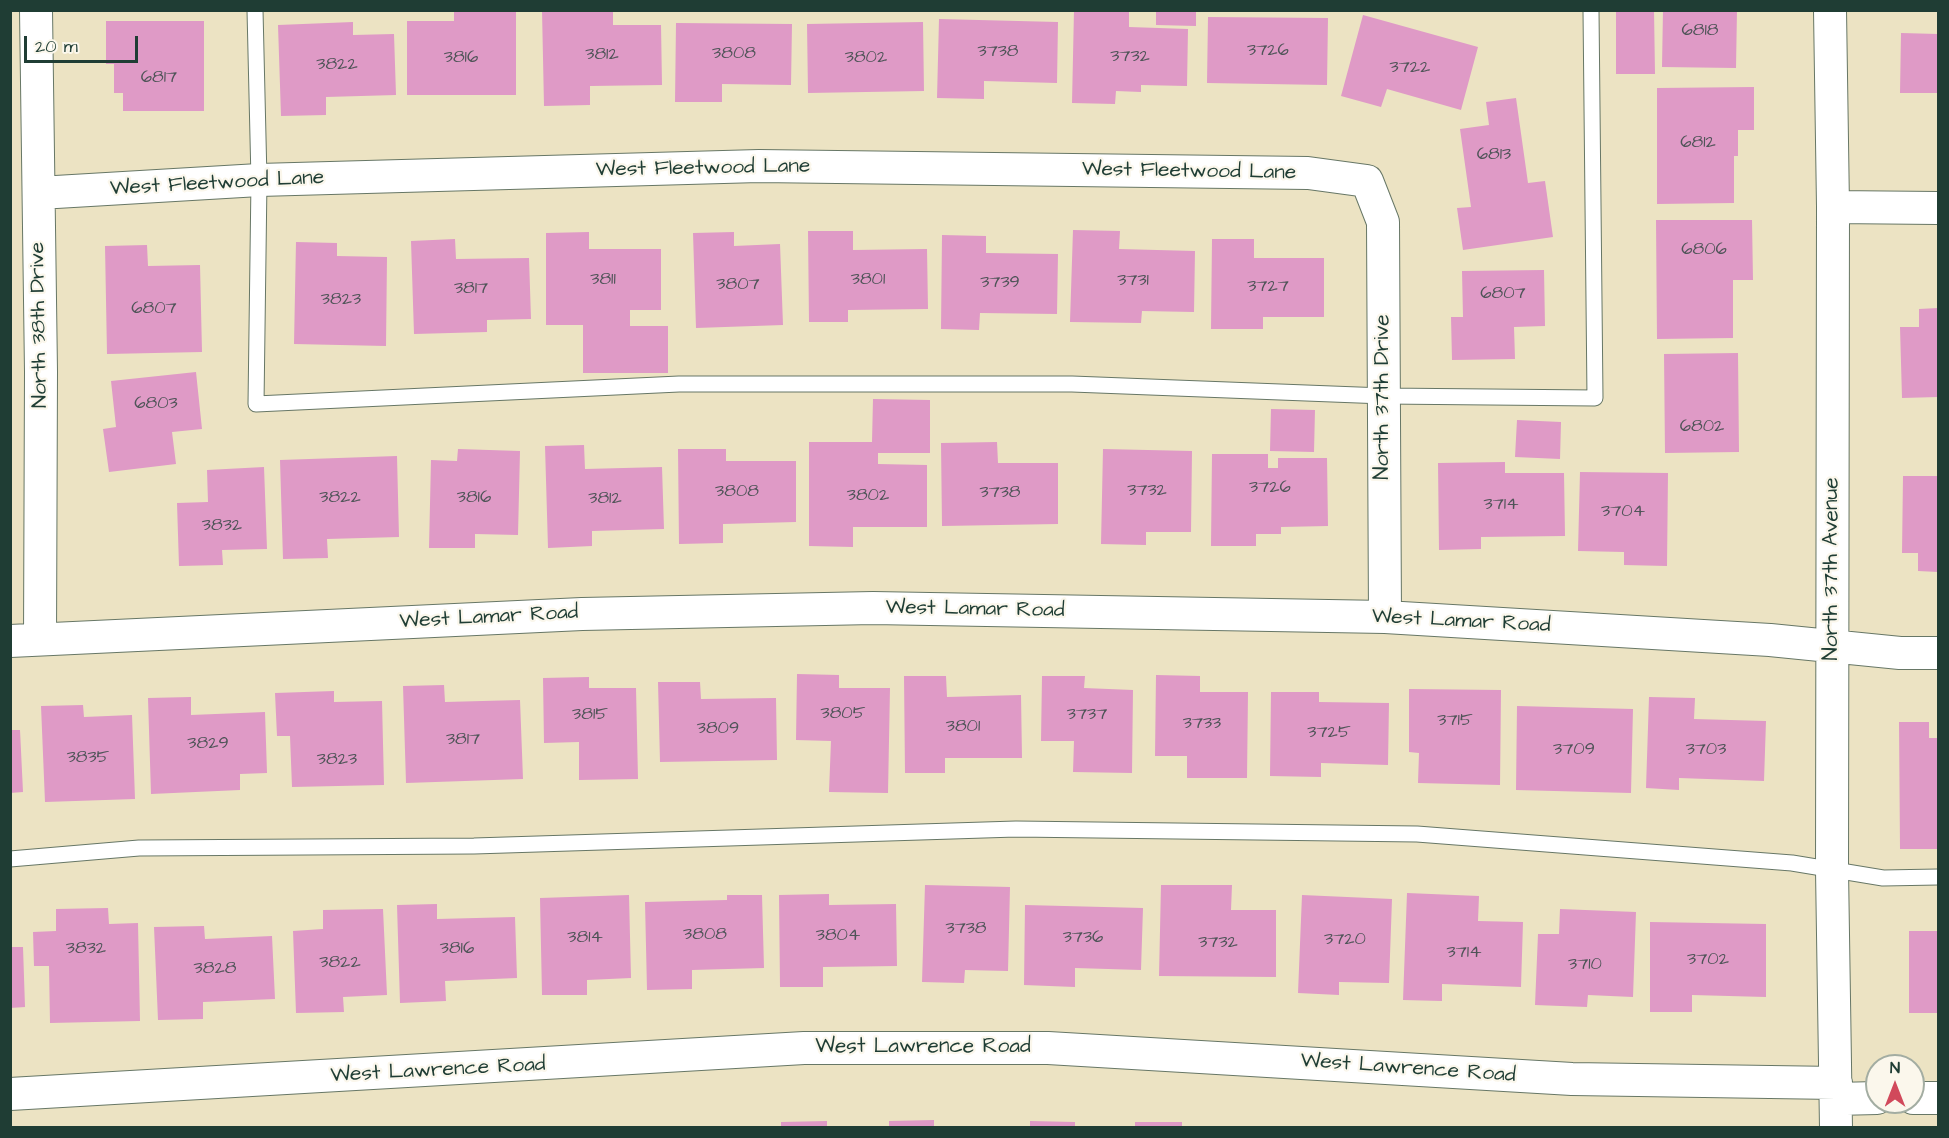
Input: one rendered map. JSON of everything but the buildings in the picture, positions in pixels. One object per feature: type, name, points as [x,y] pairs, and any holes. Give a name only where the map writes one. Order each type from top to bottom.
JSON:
[{"type":"street","name":"North 38th Drive","points":[[25,640],[41,372],[36,10]]},
{"type":"street","name":"North 37th Avenue","points":[[1830,10],[1833,207],[1832,870],[1836,1103]]},
{"type":"street","name":"West Fleetwood Lane","points":[[39,193],[259,180],[759,166],[1308,173],[1366,181]]},
{"type":"street","name":"North 37th Drive","points":[[1366,181],[1383,222],[1386,617]]},
{"type":"street","points":[[1833,207],[1938,208]]},
{"type":"street","name":"West Lamar Road","points":[[25,640],[582,614],[861,608],[1386,617],[1938,653]]},
{"type":"street","name":"West Lawrence Road","points":[[10,1094],[804,1048],[1048,1048],[1572,1079],[1836,1103],[1865,1099]]},
{"type":"lane","points":[[255,10],[259,180],[256,404],[679,384],[1072,384],[1384,396],[1595,398],[1591,10]]},
{"type":"lane","points":[[10,859],[139,848],[474,846],[1016,829],[1417,834],[1792,863],[1883,878],[1938,877]]}]
